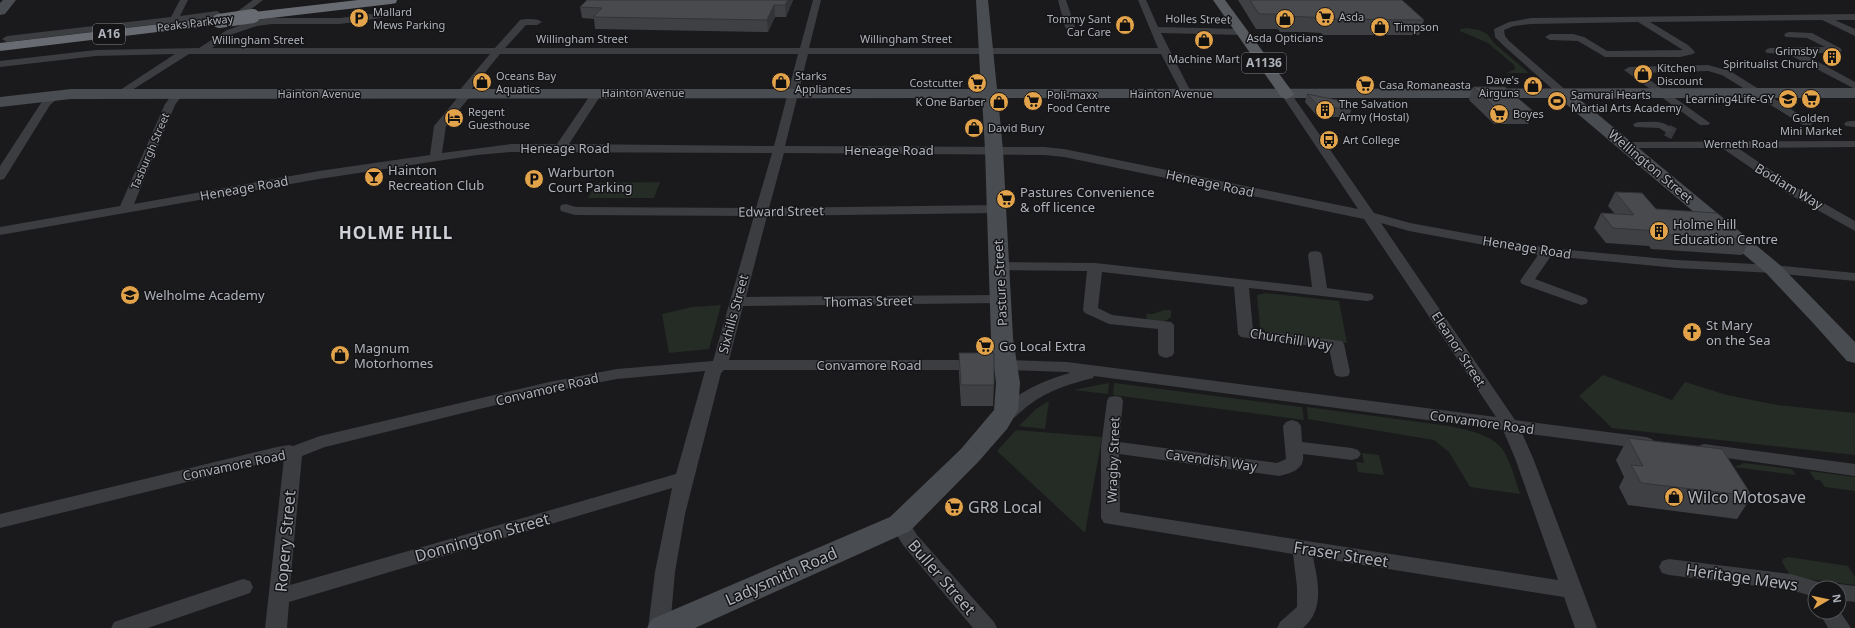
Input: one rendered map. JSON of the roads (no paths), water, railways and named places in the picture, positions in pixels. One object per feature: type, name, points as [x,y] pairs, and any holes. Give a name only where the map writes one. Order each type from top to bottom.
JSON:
[{"type":"highway","name":"Peaks Parkway","points":[[3,43],[218,17],[391,0]]},
{"type":"main road","points":[[0,11],[10,0]]},
{"type":"main road","name":"Pasture Street","points":[[900,524],[970,454],[998,423],[1006,410],[1008,400],[1008,383],[1000,300],[1000,266],[994,150],[982,0]]},
{"type":"main road","name":"A1136","points":[[1219,0],[1286,94]]},
{"type":"main road","name":"Hainton Avenue","points":[[0,102],[57,95],[121,94],[1855,93]]},
{"type":"main road","name":"Wellington Street","points":[[1564,94],[1773,269],[1822,319],[1855,356]]},
{"type":"main road","name":"Ladysmith Road","points":[[663,628],[900,524]]},
{"type":"street","points":[[174,19],[184,0]]},
{"type":"street","points":[[121,94],[184,52],[248,14],[259,0]]},
{"type":"street","name":"Sixhills Street","points":[[659,628],[661,600],[671,536],[684,478],[713,371],[720,365],[779,149],[817,0]]},
{"type":"street","points":[[1062,0],[1070,27]]},
{"type":"street","points":[[1142,0],[1164,51],[1187,94]]},
{"type":"street","points":[[200,52],[230,32],[255,23],[272,21],[340,21],[378,16]]},
{"type":"street","points":[[3,43],[174,19],[218,17]]},
{"type":"street","points":[[1823,17],[1855,33]]},
{"type":"street","points":[[1639,20],[1855,17]]},
{"type":"street","points":[[1605,54],[1690,52],[1685,47],[1639,20]]},
{"type":"street","name":"Wellington Street","points":[[1564,94],[1500,37],[1499,29],[1512,24],[1531,21],[1639,20]]},
{"type":"street","points":[[436,157],[440,126],[464,97],[479,72],[523,22],[537,22]]},
{"type":"street","name":"Holles Street","points":[[1155,30],[1241,32]]},
{"type":"street","points":[[1770,51],[1792,52],[1837,50],[1809,35],[1789,35]]},
{"type":"street","points":[[1550,37],[1573,37],[1581,39],[1704,122]]},
{"type":"street","name":"Willingham Street","points":[[0,64],[96,53],[142,51],[1164,51]]},
{"type":"street","points":[[1792,52],[1855,86]]},
{"type":"street","points":[[1627,70],[1708,68],[1726,73],[1806,123]]},
{"type":"street","points":[[561,148],[595,96],[600,93]]},
{"type":"street","name":"Tasburgh Street","points":[[125,210],[170,104],[178,94]]},
{"type":"street","name":"Eleanor Street","points":[[1286,94],[1370,216],[1510,426],[1524,458],[1586,628]]},
{"type":"street","points":[[0,176],[46,103],[57,95]]},
{"type":"street","points":[[1691,122],[1717,122]]},
{"type":"street","points":[[1793,123],[1820,123]]},
{"type":"street","points":[[1639,125],[1667,129],[1688,145]]},
{"type":"street","name":"Bodiam Way","points":[[1724,144],[1793,191],[1855,227]]},
{"type":"street","name":"Werneth Road","points":[[1626,145],[1855,144]]},
{"type":"street","points":[[1840,145],[1855,154]]},
{"type":"street","name":"Heneage Road","points":[[0,231],[319,175],[477,151],[561,148],[1056,151],[1370,216],[1409,227],[1547,252],[1677,264],[1773,269],[1855,277]]},
{"type":"street","name":"Edward Street","points":[[566,208],[575,211],[996,210]]},
{"type":"street","points":[[1547,252],[1527,281],[1581,301]]},
{"type":"street","points":[[1314,255],[1320,292]]},
{"type":"street","points":[[1000,266],[1095,267],[1366,296]]},
{"type":"street","points":[[1095,267],[1090,310],[1109,319],[1166,325],[1166,353]]},
{"type":"street","name":"Churchill Way","points":[[1241,283],[1246,334],[1336,344],[1342,372]]},
{"type":"street","name":"Thomas Street","points":[[736,302],[1000,300]]},
{"type":"street","name":"Convamore Road","points":[[0,521],[277,453],[289,451],[293,454],[320,442],[580,380],[617,374],[720,365],[1006,365],[1067,367],[1659,445]]},
{"type":"street","name":"Convamore Road","points":[[998,423],[1025,399],[1049,384],[1086,374],[1110,373]]},
{"type":"street","name":"Wragby Street","points":[[1111,518],[1110,447],[1115,401]]},
{"type":"street","name":"Cavendish Way","points":[[1110,447],[1279,470],[1295,462],[1292,426]]},
{"type":"street","points":[[1294,447],[1352,454]]},
{"type":"street","points":[[1687,448],[1855,470]]},
{"type":"street","name":"Ropery Street","points":[[276,628],[293,454]]},
{"type":"street","name":"Donnington Street","points":[[280,596],[684,478]]},
{"type":"street","name":"Fraser Street","points":[[1111,518],[1571,590]]},
{"type":"street","name":"Buller Street","points":[[900,524],[910,540],[986,628]]},
{"type":"street","points":[[1288,628],[1301,618],[1307,608],[1308,598],[1302,548]]},
{"type":"street","name":"Heritage Mews","points":[[1669,567],[1792,582],[1807,587]]},
{"type":"street","points":[[131,627],[242,587]]},
{"type":"tunnel","points":[[1667,130],[1674,134]]},
{"type":"place","name":"Asda","points":[[1325,17]]},
{"type":"place","name":"Mallard Mews Parking","points":[[359,18]]},
{"type":"place","name":"Asda Opticians","points":[[1285,19]]},
{"type":"place","name":"Tommy Sant Car Care","points":[[1125,25]]},
{"type":"place","name":"Timpson","points":[[1380,27]]},
{"type":"place","name":"Machine Mart","points":[[1204,40]]},
{"type":"place","name":"Grimsby Spiritualist Church","points":[[1832,57]]},
{"type":"place","name":"Kitchen Discount","points":[[1643,74]]},
{"type":"place","name":"Oceans Bay Aquatics","points":[[482,82]]},
{"type":"place","name":"Starks Appliances","points":[[781,82]]},
{"type":"place","name":"Costcutter","points":[[977,83]]},
{"type":"place","name":"Casa Romaneasta","points":[[1365,85]]},
{"type":"place","name":"Dave's Airguns","points":[[1533,86]]},
{"type":"place","name":"Learning4Life-GY","points":[[1788,99]]},
{"type":"place","name":"Golden Mini Market","points":[[1811,99]]},
{"type":"place","name":"Poli-maxx Food Centre","points":[[1033,101]]},
{"type":"place","name":"Samurai Hearts Martial Arts Academy","points":[[1557,101]]},
{"type":"place","name":"K One Barber","points":[[999,102]]},
{"type":"place","name":"The Salvation Army (Hostal)","points":[[1325,110]]},
{"type":"place","name":"Boyes","points":[[1499,114]]},
{"type":"place","name":"Regent Guesthouse","points":[[454,118]]},
{"type":"place","name":"David Bury","points":[[974,128]]},
{"type":"place","name":"Art College","points":[[1329,140]]},
{"type":"place","name":"Hainton Recreation Club","points":[[374,177]]},
{"type":"place","name":"Warburton Court Parking","points":[[534,179]]},
{"type":"place","name":"Pastures Convenience & off licence","points":[[1006,199]]},
{"type":"place","name":"Holme Hill Education Centre","points":[[1659,231]]},
{"type":"place","name":"Welholme Academy","points":[[130,295]]},
{"type":"place","name":"St Mary on the Sea","points":[[1692,332]]},
{"type":"place","name":"Go Local Extra","points":[[985,346]]},
{"type":"place","name":"Magnum Motorhomes","points":[[340,355]]},
{"type":"place","name":"Wilco Motosave","points":[[1674,497]]},
{"type":"place","name":"GR8 Local","points":[[954,507]]},
{"type":"district","name":"HOLME HILL","points":[[396,233]]}]
